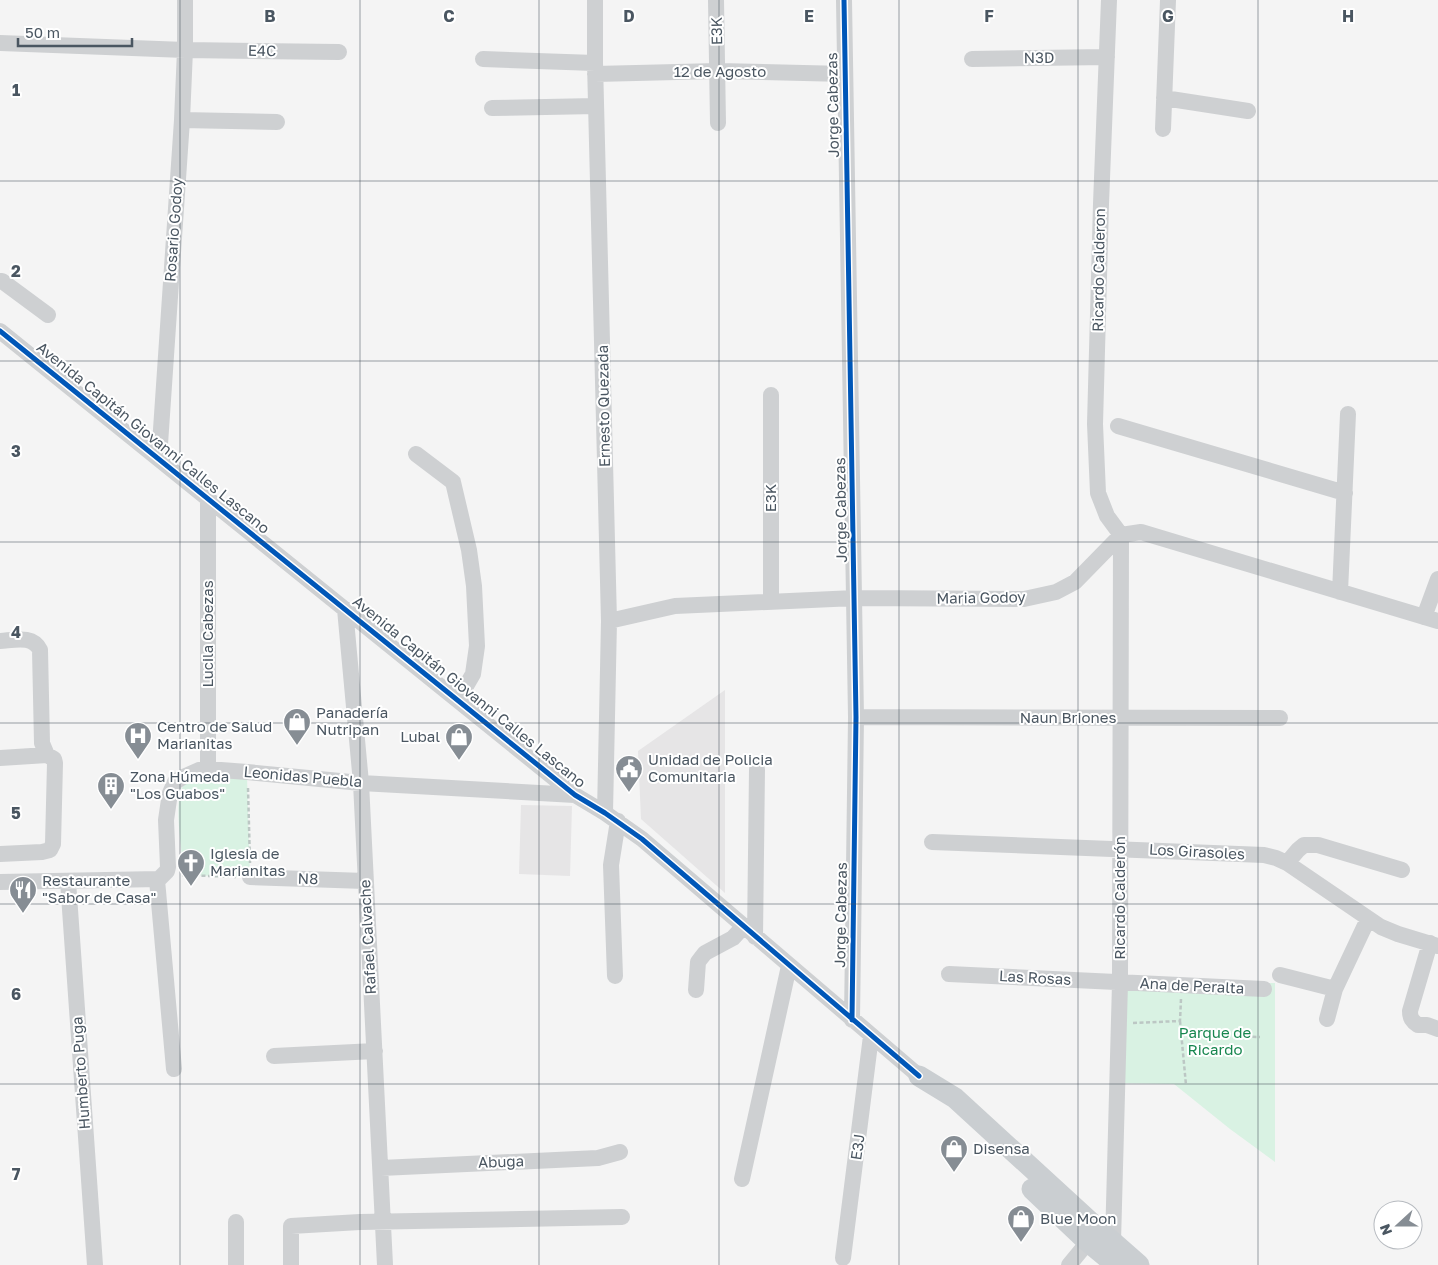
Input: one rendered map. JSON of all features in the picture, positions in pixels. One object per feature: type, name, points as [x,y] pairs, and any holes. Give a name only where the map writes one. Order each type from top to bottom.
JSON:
[{"type":"main road","name":"Avenida Capitán Giovanni Calles Lascano","points":[[919,1076],[955,1098],[1113,1256],[1139,1265]]},
{"type":"street","name":"Rosario Godoy","points":[[159,459],[186,50],[185,0]]},
{"type":"street","name":"Ernesto Quezada","points":[[595,0],[595,69],[609,621],[611,865],[615,976]]},
{"type":"street","name":"E3K","points":[[716,0],[718,123]]},
{"type":"street","name":"Jorge Cabezas","points":[[844,0],[856,717],[852,1020]]},
{"type":"street","name":"Ricardo Calderon","points":[[1109,0],[1095,424],[1098,493],[1107,516],[1121,535]]},
{"type":"street","points":[[1163,129],[1168,0]]},
{"type":"street","name":"E4C","points":[[0,43],[186,50],[339,52]]},
{"type":"street","name":"N3D","points":[[972,59],[1107,57]]},
{"type":"street","points":[[483,59],[595,69]]},
{"type":"street","name":"12 de Agosto","points":[[595,69],[845,74]]},
{"type":"street","points":[[1164,98],[1248,111]]},
{"type":"street","points":[[492,108],[596,106]]},
{"type":"street","points":[[182,120],[277,122]]},
{"type":"street","points":[[0,281],[48,315]]},
{"type":"street","name":"Avenida Capitán Giovanni Calles Lascano","points":[[0,331],[575,795],[642,839],[919,1076]]},
{"type":"street","name":"E3K","points":[[771,395],[771,601]]},
{"type":"street","points":[[1340,592],[1348,414]]},
{"type":"street","points":[[1118,426],[1345,493]]},
{"type":"street","points":[[416,454],[453,482],[469,550],[474,586],[478,646],[474,674],[458,700]]},
{"type":"street","name":"Lucila Cabezas","points":[[208,498],[208,769]]},
{"type":"street","points":[[1121,535],[1141,532],[1431,619],[1438,579]]},
{"type":"street","name":"Maria Godoy","points":[[609,621],[675,606],[855,598],[1024,599],[1056,592],[1075,582],[1121,535]]},
{"type":"street","name":"Ricardo Calderón","points":[[1113,1256],[1120,982],[1121,535]]},
{"type":"street","name":"Rafael Calvache","points":[[345,609],[361,783],[385,1265]]},
{"type":"street","points":[[0,641],[29,640],[37,644],[40,650],[42,743],[47,755]]},
{"type":"street","name":"Naun Briones","points":[[856,717],[1280,718]]},
{"type":"street","points":[[0,758],[47,755],[54,759],[55,763],[52,844],[50,850],[0,854]]},
{"type":"street","points":[[522,791],[530,785],[534,776],[535,766],[530,758]]},
{"type":"street","name":"Leonidas Puebla","points":[[174,1069],[161,877],[168,867],[166,820],[168,801],[172,786],[180,778],[208,769],[361,783],[575,795]]},
{"type":"street","points":[[696,990],[698,962],[701,958],[706,953],[733,938],[749,932],[757,769]]},
{"type":"street","name":"Los Girasoles","points":[[932,842],[1264,855],[1286,863],[1381,927],[1434,944]]},
{"type":"street","points":[[1286,863],[1304,845],[1318,845],[1402,870]]},
{"type":"street","points":[[0,882],[68,882],[161,877]]},
{"type":"street","name":"N8","points":[[250,877],[366,882]]},
{"type":"street","name":"Humberto Puga","points":[[68,882],[94,1265]]},
{"type":"street","points":[[1327,1018],[1335,989],[1368,919]]},
{"type":"street","points":[[1434,944],[1410,1015],[1411,1019],[1418,1025],[1427,1025],[1438,1029]]},
{"type":"street","points":[[742,1179],[789,966]]},
{"type":"street","name":"Las Rosas","points":[[949,974],[1120,982]]},
{"type":"street","points":[[1280,975],[1335,989]]},
{"type":"street","name":"Ana de Peralta","points":[[1120,982],[1264,989]]},
{"type":"street","name":"E3J","points":[[843,1258],[871,1036]]},
{"type":"street","points":[[274,1056],[375,1052]]},
{"type":"street","name":"Abuga","points":[[380,1168],[598,1158],[620,1152]]},
{"type":"street","points":[[291,1265],[291,1226],[360,1222],[622,1217]]},
{"type":"street","points":[[236,1222],[236,1265]]},
{"type":"street","points":[[1069,1265],[1092,1235]]},
{"type":"path","points":[[161,877],[250,877],[247,772]]},
{"type":"path","points":[[1182,985],[1180,1022],[1186,1085]]},
{"type":"path","points":[[1119,1023],[1180,1022]]},
{"type":"path","points":[[1181,1035],[1260,1037]]},
{"type":"shaded area","points":[[725,690],[725,893],[641,819],[638,751]]},
{"type":"shaded area","points":[[521,805],[572,806],[570,876],[519,874]]},
{"type":"green space","points":[[200,774],[247,776],[250,877],[184,875],[178,814],[179,802],[184,785]]},
{"type":"green space","name":"Parque de Ricardo","points":[[1120,983],[1275,983],[1275,1162],[1174,1084],[1117,1083]]},
{"type":"cycle path","points":[[844,0],[856,717],[852,1020]]},
{"type":"cycle path","points":[[0,331],[575,795],[642,839],[919,1076]]},
{"type":"place","name":"Panadería Nutripan","points":[[297,746]]},
{"type":"place","name":"Centro de Salud Marianitas","points":[[138,760]]},
{"type":"place","name":"Lubal","points":[[459,761]]},
{"type":"place","name":"Unidad de Policia Comunitaria","points":[[629,793]]},
{"type":"place","name":"Zona Húmeda \"Los Guabos\"","points":[[111,810]]},
{"type":"place","name":"Iglesia de Marianitas","points":[[191,887]]},
{"type":"place","name":"Restaurante \"Sabor de Casa\"","points":[[23,914]]},
{"type":"place","name":"Disensa","points":[[954,1173]]},
{"type":"place","name":"Blue Moon","points":[[1021,1243]]}]
